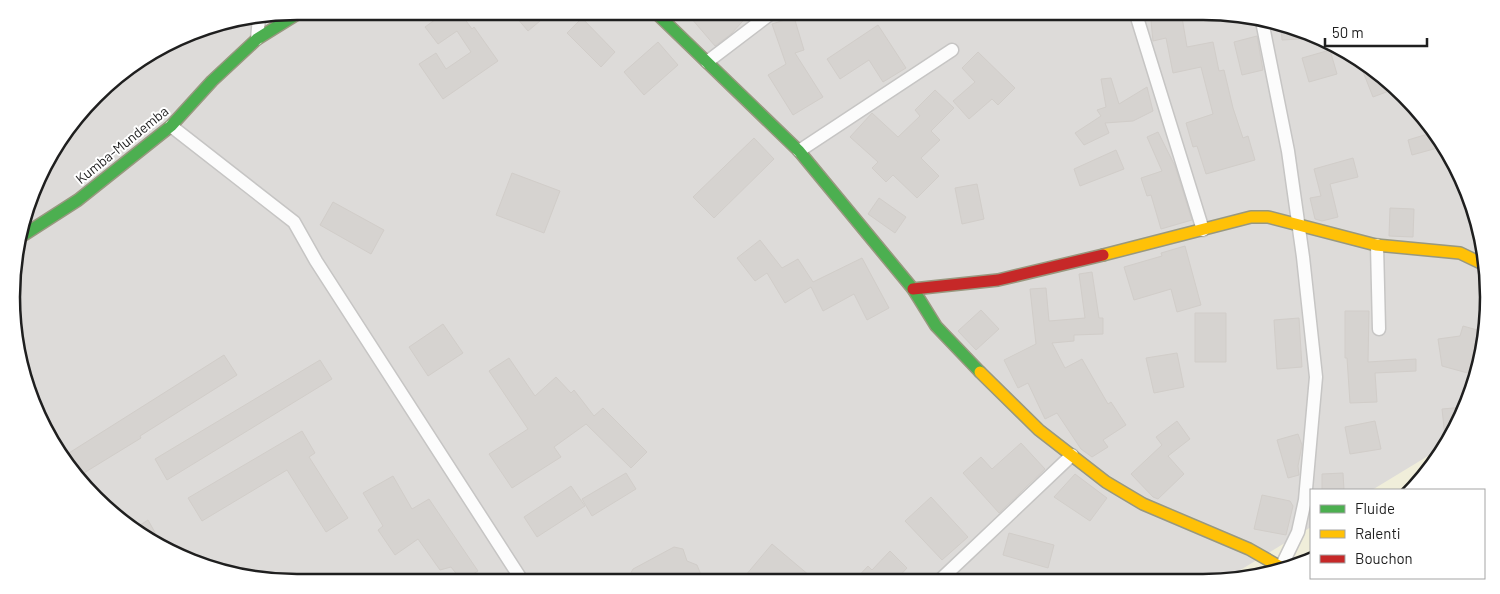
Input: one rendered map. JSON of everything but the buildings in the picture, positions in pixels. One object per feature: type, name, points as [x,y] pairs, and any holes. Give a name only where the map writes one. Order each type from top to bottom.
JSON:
[{"type":"main road","points":[[663,20],[799,151],[913,289],[936,326],[1039,430],[1106,482],[1143,504],[1249,548],[1277,564]]},
{"type":"main road","name":"Kumba-Mundemba","points":[[27,233],[78,200],[171,126],[212,81],[257,39],[287,21]]},
{"type":"main road","points":[[913,289],[998,280],[1251,217],[1268,217],[1377,245],[1464,255],[1478,262]]},
{"type":"street","points":[[707,62],[762,20]]},
{"type":"street","points":[[1138,20],[1203,230]]},
{"type":"street","points":[[257,39],[259,22]]},
{"type":"street","points":[[1263,26],[1288,151],[1316,377],[1305,500],[1298,532],[1286,561]]},
{"type":"street","points":[[799,151],[952,50]]},
{"type":"street","points":[[171,126],[294,222],[316,261],[518,574]]},
{"type":"street","points":[[1377,245],[1379,329]]},
{"type":"street","points":[[946,574],[1072,455]]},
{"type":"shaded area","points":[[297,20],[1203,20],[1239,22],[1275,29],[1326,49],[1372,77],[1411,114],[1423,128],[1443,159],[1459,191],[1471,225],[1478,261],[1480,297],[1478,333],[1471,369],[1459,403],[1443,436],[1423,466],[1403,489],[1310,489],[1310,553],[1275,565],[1239,572],[1203,574],[297,574],[261,572],[225,565],[174,545],[128,517],[101,493],[77,466],[49,420],[29,369],[22,333],[20,297],[22,261],[29,225],[49,174],[77,128],[101,101],[128,77],[174,49],[225,29],[261,22]]},
{"type":"shaded area","points":[[1431,454],[1403,489],[1374,489]]},
{"type":"shaded area","points":[[1310,528],[1310,553],[1275,565],[1237,572]]},
{"type":"traffic: fast","points":[[663,20],[799,151],[913,289],[936,326],[980,372]]},
{"type":"traffic: fast","points":[[27,233],[78,200],[171,126],[212,81],[257,39],[287,21]]},
{"type":"traffic: slow","points":[[1103,255],[1251,217],[1268,217],[1376,245],[1460,253],[1478,262]]},
{"type":"traffic: slow","points":[[980,372],[1039,430],[1106,482],[1143,504],[1249,549],[1276,565]]},
{"type":"traffic: jam","points":[[913,289],[998,280],[1103,255]]}]
